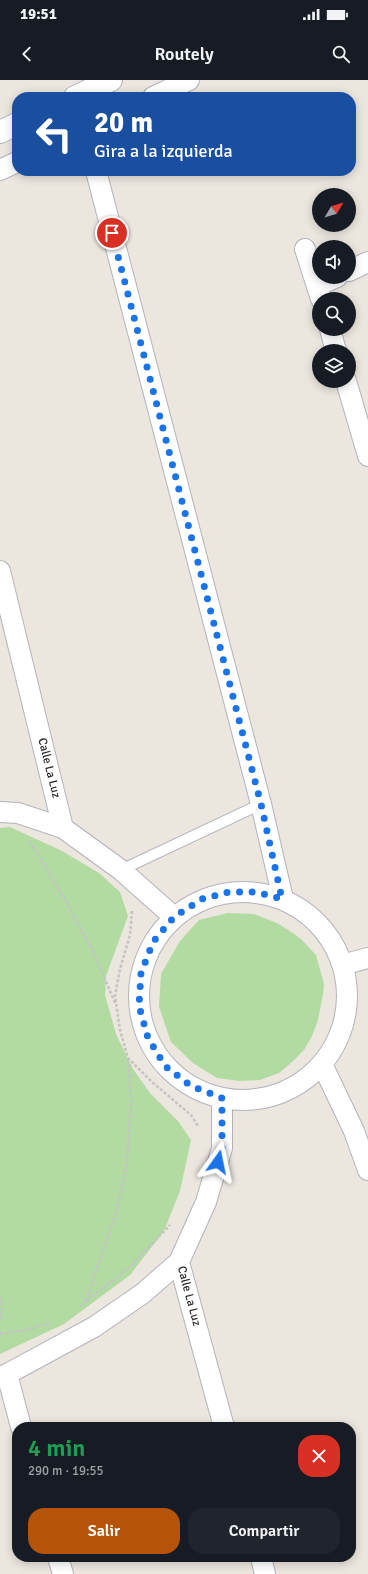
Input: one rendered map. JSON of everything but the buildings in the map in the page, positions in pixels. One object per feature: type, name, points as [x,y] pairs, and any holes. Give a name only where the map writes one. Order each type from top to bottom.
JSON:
[{"type":"street","points":[[86,92],[111,80]]},
{"type":"street","points":[[163,92],[188,80]]},
{"type":"street","points":[[0,132],[12,126]]},
{"type":"street","points":[[0,170],[12,164]]},
{"type":"street","points":[[97,176],[261,804],[282,899]]},
{"type":"street","points":[[306,249],[319,292]]},
{"type":"street","points":[[356,268],[368,262]]},
{"type":"street","points":[[320,292],[329,284]]},
{"type":"street","points":[[348,388],[368,455]]},
{"type":"street","name":"Calle La Luz","points":[[0,571],[63,828]]},
{"type":"street","points":[[0,812],[18,813],[63,828],[121,870],[174,917]]},
{"type":"street","points":[[229,892],[256,892],[282,899],[308,915],[329,938],[342,965],[347,991],[345,1017],[336,1042],[322,1064],[302,1082],[277,1094],[250,1100],[222,1098],[191,1086],[165,1066],[148,1038],[142,1019],[139,1006],[141,973],[153,942],[174,917],[202,899],[229,892]]},
{"type":"street","points":[[342,965],[368,958]]},
{"type":"street","points":[[322,1064],[354,1131],[368,1170]]},
{"type":"street","name":"Calle La Luz","points":[[222,1098],[222,1148],[206,1202],[179,1262],[223,1422]]},
{"type":"street","points":[[20,1422],[3,1376],[94,1327],[142,1294],[179,1262]]},
{"type":"street","points":[[59,1562],[63,1574]]},
{"type":"street","points":[[262,1562],[265,1574]]},
{"type":"lane","points":[[121,870],[261,804]]},
{"type":"path","points":[[34,838],[27,837],[84,934],[95,955],[116,1006]]},
{"type":"path","points":[[85,1303],[116,1214],[128,1164],[131,1100],[128,1058],[120,1030],[115,996],[120,969],[130,935],[132,910]]},
{"type":"path","points":[[128,1058],[152,1082],[191,1115],[200,1128]]},
{"type":"path","points":[[79,1307],[130,1266],[172,1222]]},
{"type":"path","points":[[0,1298],[3,1307],[0,1322]]},
{"type":"path","points":[[0,1334],[26,1330],[55,1322]]},
{"type":"green space","points":[[10,827],[62,851],[99,873],[120,892],[128,916],[106,976],[105,995],[116,1034],[133,1069],[150,1093],[178,1121],[191,1140],[180,1191],[164,1231],[130,1275],[64,1324],[0,1354],[0,828]]},
{"type":"green space","points":[[228,913],[254,914],[277,923],[293,933],[316,955],[324,984],[318,1020],[312,1036],[304,1050],[279,1073],[260,1080],[240,1081],[217,1078],[193,1063],[171,1042],[159,1007],[161,974],[180,941],[199,920]]},
{"type":"route","points":[[112,233],[261,804],[282,899],[256,892],[229,892],[202,899],[174,917],[153,942],[141,973],[139,1006],[148,1038],[165,1066],[191,1086],[222,1098],[222,1148],[218,1162]]}]
